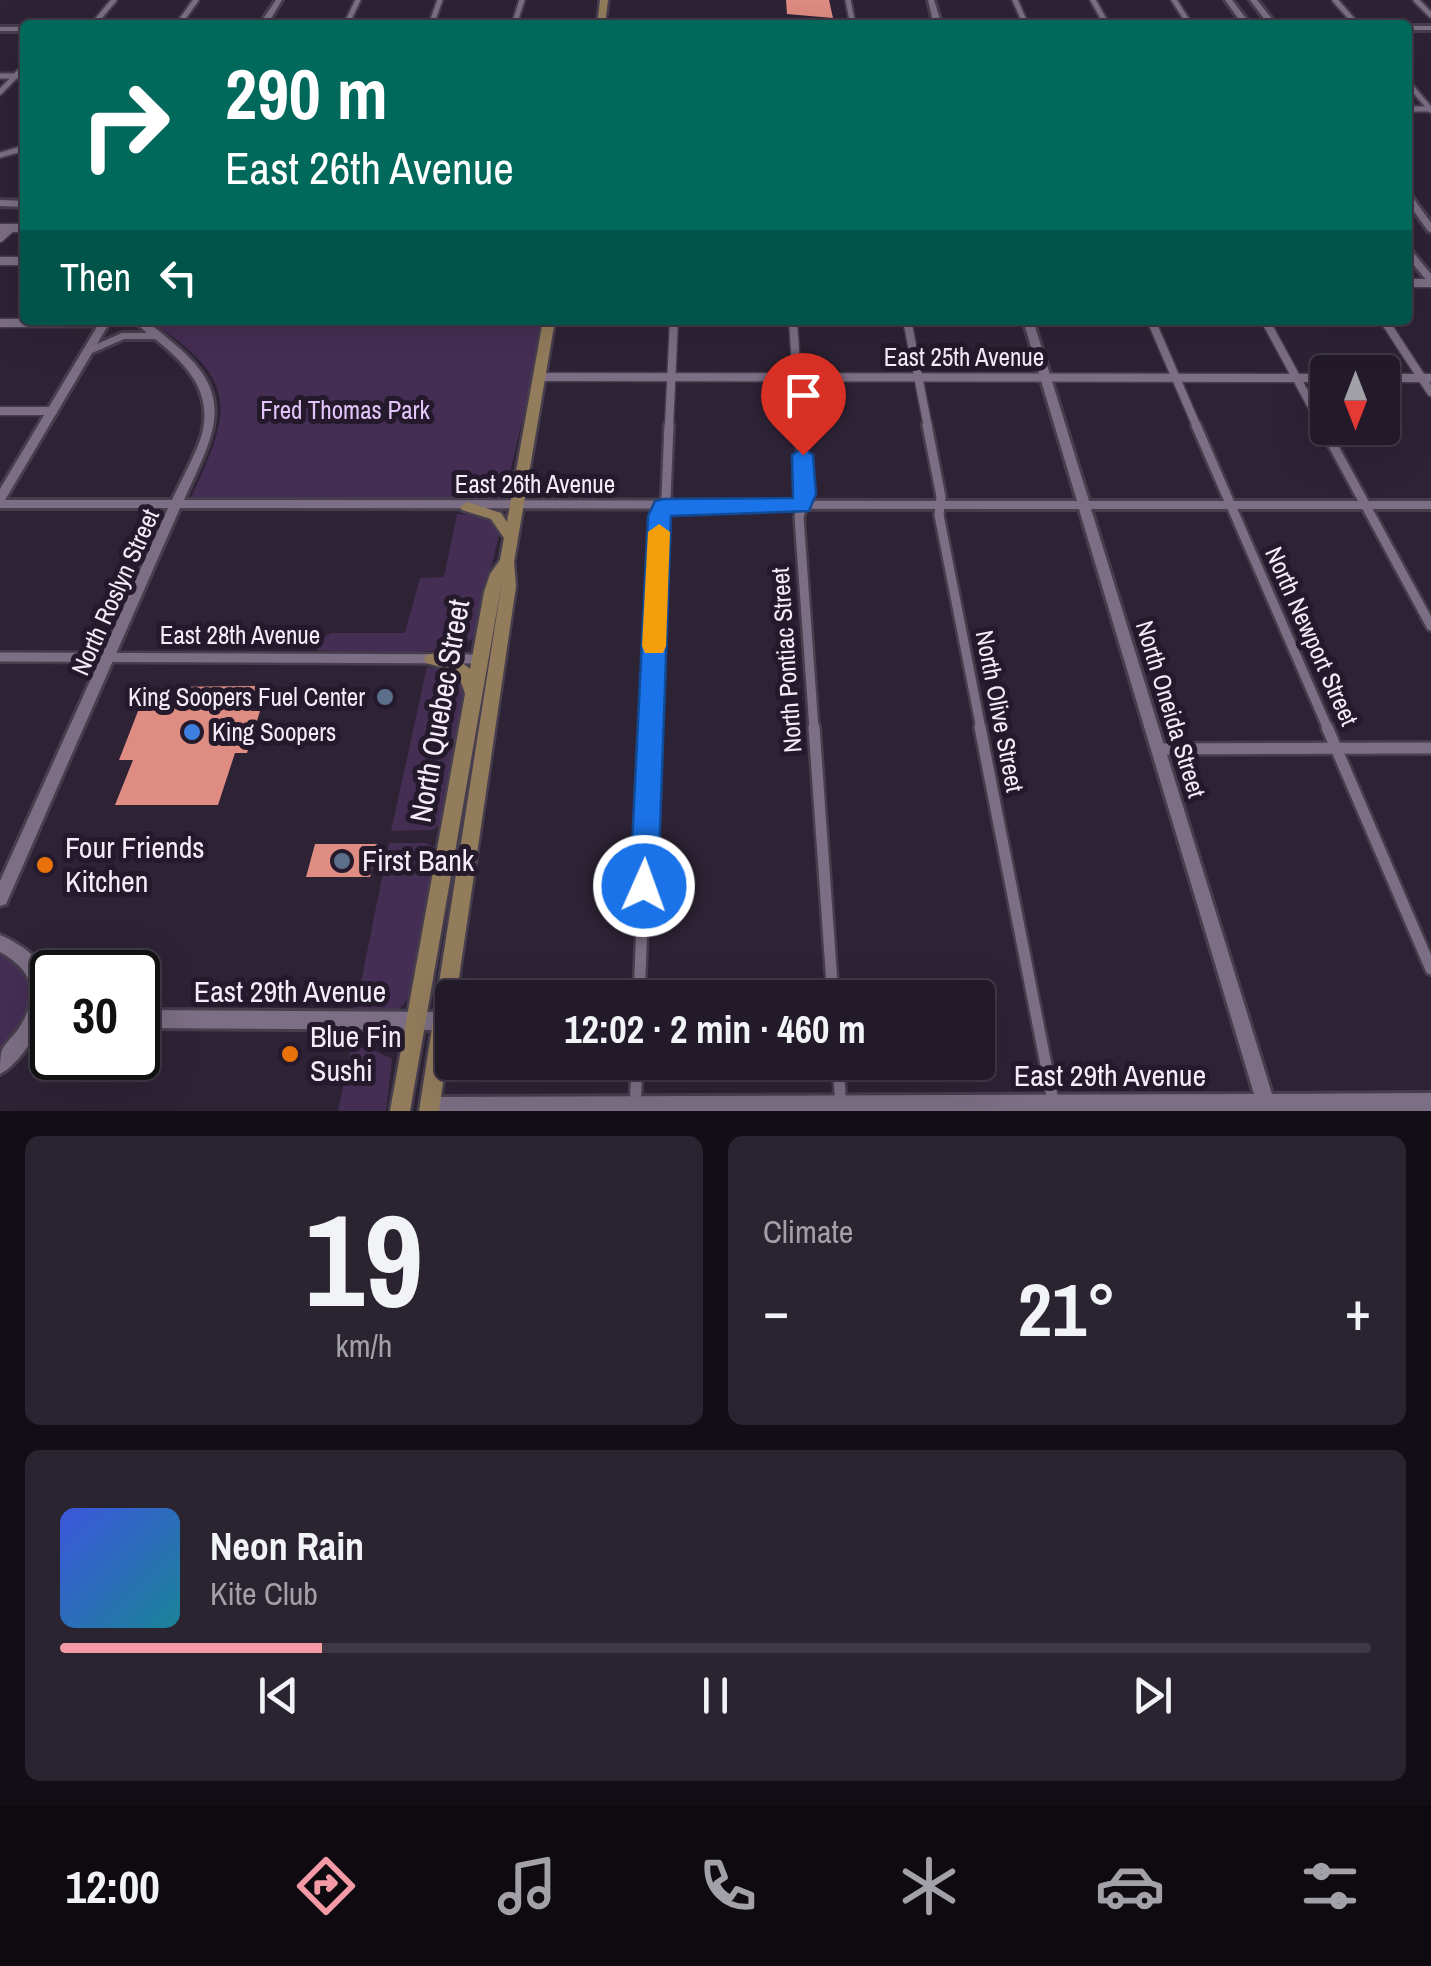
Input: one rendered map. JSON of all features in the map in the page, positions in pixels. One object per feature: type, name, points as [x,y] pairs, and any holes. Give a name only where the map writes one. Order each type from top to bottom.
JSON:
[{"type":"main road","name":"North Quebec Street","points":[[449,980],[509,586],[507,562],[548,325]]},
{"type":"main road","points":[[467,507],[496,516],[511,538]]},
{"type":"main road","name":"North Quebec Street","points":[[400,1111],[492,586],[507,562]]},
{"type":"main road","points":[[431,658],[454,665],[466,674],[472,686],[472,703]]},
{"type":"main road","points":[[479,659],[489,665],[495,682]]},
{"type":"main road","name":"North Quebec Street","points":[[429,1108],[435,1071]]},
{"type":"street","points":[[96,20],[114,0]]},
{"type":"street","points":[[1228,0],[1243,20]]},
{"type":"street","points":[[1253,0],[1269,20]]},
{"type":"street","points":[[1334,0],[1352,20]]},
{"type":"street","points":[[1416,0],[1431,15]]},
{"type":"street","points":[[0,92],[20,71]]},
{"type":"street","points":[[0,76],[20,76]]},
{"type":"street","points":[[1412,88],[1431,110]]},
{"type":"street","points":[[1412,208],[1431,209]]},
{"type":"street","points":[[1412,208],[1431,229]]},
{"type":"street","points":[[0,228],[20,228]]},
{"type":"street","points":[[0,238],[12,228]]},
{"type":"street","points":[[1412,257],[1431,282]]},
{"type":"street","points":[[0,502],[103,325]]},
{"type":"street","name":"North Roslyn Street","points":[[0,899],[205,444],[210,412],[198,373],[145,325]]},
{"type":"street","points":[[641,980],[660,516],[674,325]]},
{"type":"street","name":"North Pontiac Street","points":[[793,325],[806,494],[799,517],[832,980]]},
{"type":"street","name":"North Olive Street","points":[[908,325],[1054,1107]]},
{"type":"street","name":"North Oneida Street","points":[[1030,325],[1266,1107]]},
{"type":"street","name":"North Newport Street","points":[[1153,325],[1431,969]]},
{"type":"street","points":[[1268,325],[1431,626]]},
{"type":"street","points":[[1388,325],[1426,378],[1431,392]]},
{"type":"street","points":[[87,355],[122,336],[162,338]]},
{"type":"street","name":"East 25th Avenue","points":[[540,377],[1310,378]]},
{"type":"street","points":[[1400,378],[1426,378]]},
{"type":"street","points":[[0,411],[53,412]]},
{"type":"street","name":"East 26th Avenue","points":[[0,502],[467,507],[1431,505]]},
{"type":"street","name":"East 28th Avenue","points":[[0,657],[479,659]]},
{"type":"street","points":[[1156,749],[1431,748]]},
{"type":"street","points":[[0,943],[30,963]]},
{"type":"street","name":"East 29th Avenue","points":[[160,1020],[435,1021]]},
{"type":"street","points":[[0,1065],[30,1034]]},
{"type":"street","points":[[635,1108],[636,1080]]},
{"type":"street","points":[[839,1080],[841,1108]]},
{"type":"street","name":"East 29th Avenue","points":[[429,1108],[1266,1107],[1431,1102]]},
{"type":"green space","name":"Fred Thomas Park","points":[[156,325],[540,325],[503,501],[190,500],[215,441],[220,398],[213,379],[179,341]]},
{"type":"green space","points":[[457,514],[487,516],[500,530],[475,637],[462,644],[422,652],[317,650],[316,642],[331,633],[405,633],[420,578],[444,577]]},
{"type":"green space","points":[[427,667],[452,670],[467,684],[446,821],[432,830],[391,831]]},
{"type":"green space","points":[[389,843],[425,843],[437,848],[411,995],[399,1010],[355,1012]]},
{"type":"green space","points":[[0,943],[30,970],[30,1010],[21,1043],[0,1065]]},
{"type":"green space","points":[[351,1047],[369,1048],[392,1059],[386,1111],[338,1111]]},
{"type":"building","points":[[786,0],[829,0],[833,18],[787,14]]},
{"type":"building","name":"King Soopers","points":[[259,686],[251,711],[260,711],[247,753],[235,753],[218,805],[115,805],[133,760],[119,760],[140,706],[155,706],[163,687]]},
{"type":"building","name":"First Bank","points":[[315,844],[378,844],[370,877],[306,877]]},
{"type":"slow traffic","points":[[654,646],[659,532]]},
{"type":"place","name":"King Soopers Fuel Center","points":[[385,697]]},
{"type":"place","name":"King Soopers","points":[[192,732]]},
{"type":"place","name":"First Bank","points":[[342,861]]},
{"type":"place","name":"Four Friends Kitchen","points":[[45,865]]},
{"type":"place","name":"Blue Fin Sushi","points":[[290,1054]]},
{"type":"route","points":[[644,886],[663,506],[802,506],[806,494],[803,455]]}]
